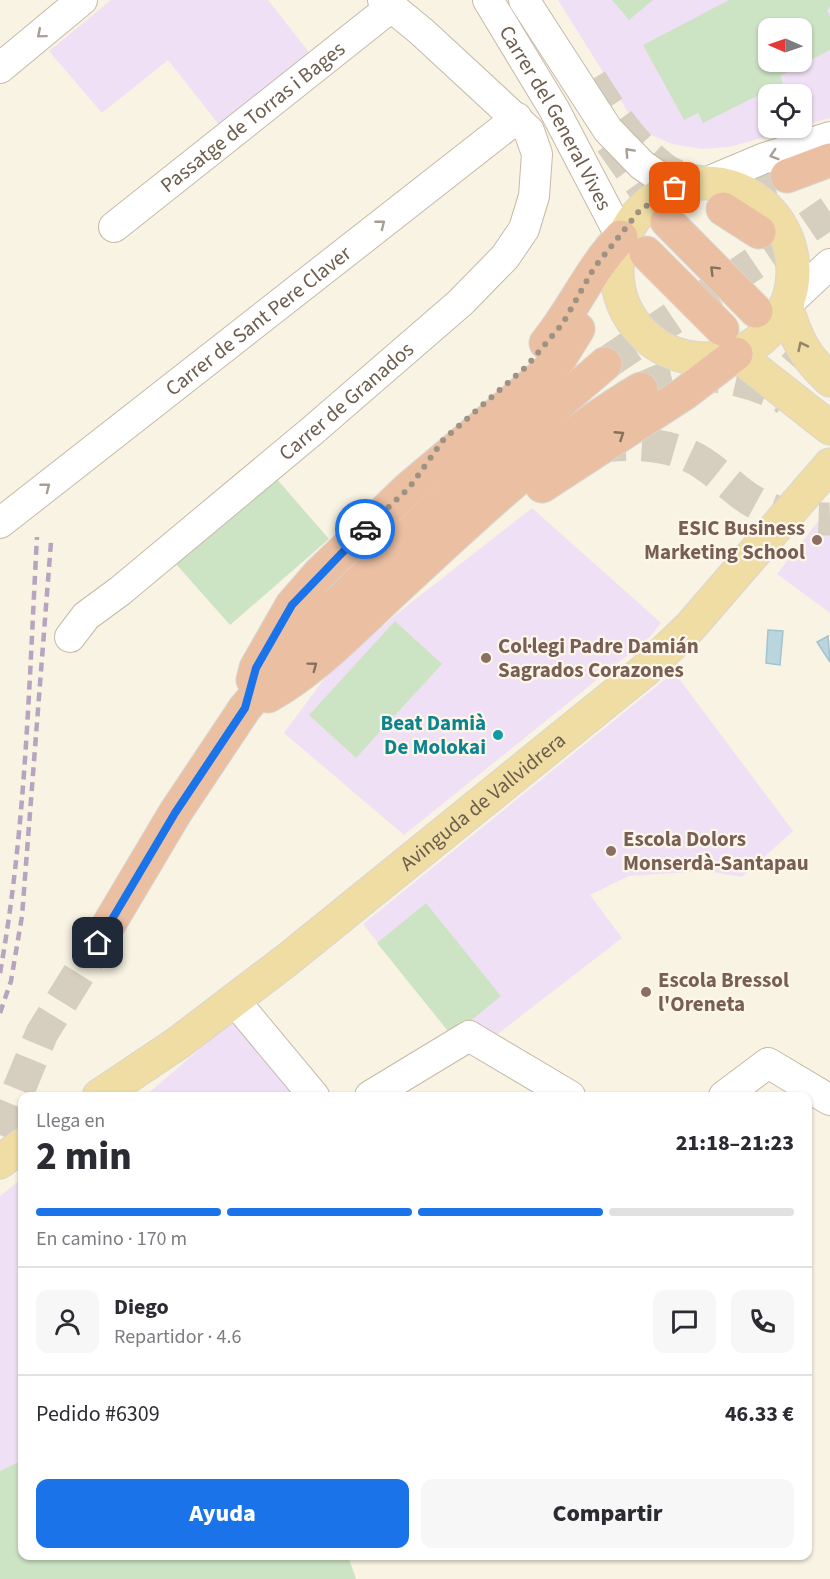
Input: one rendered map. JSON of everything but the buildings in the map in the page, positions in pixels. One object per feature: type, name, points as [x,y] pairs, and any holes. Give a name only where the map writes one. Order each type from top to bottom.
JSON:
[{"type":"highway","points":[[787,176],[830,160]]},
{"type":"highway","points":[[723,209],[759,232]]},
{"type":"highway","points":[[667,221],[771,308]]},
{"type":"highway","points":[[367,616],[475,540],[535,490],[685,393],[729,341],[633,245],[594,268],[563,323],[527,366],[444,439],[409,488]]},
{"type":"highway","points":[[245,708],[256,668],[292,605],[319,574],[409,488],[543,375],[560,358],[578,329]]},
{"type":"highway","points":[[96,946],[175,813],[245,708],[317,623],[432,512],[605,364]]},
{"type":"highway","points":[[245,708],[287,686],[323,658],[538,464],[606,409],[641,388]]},
{"type":"highway","points":[[538,464],[577,450]]},
{"type":"main road","points":[[690,186],[741,190],[774,216],[787,238],[793,264],[790,293],[771,308],[780,318],[766,335],[729,341],[712,358],[689,358],[659,346],[643,334],[627,310],[618,282],[617,264],[633,245],[640,210],[690,186]]},
{"type":"main road","points":[[771,308],[793,328],[809,360],[830,380]]},
{"type":"main road","points":[[729,341],[830,428]]},
{"type":"main road","name":"Avinguda de Vallvidrera","points":[[105,1092],[169,1049],[295,954],[660,657],[739,572],[830,465]]},
{"type":"main road","points":[[0,1162],[18,1147]]},
{"type":"street","points":[[0,68],[82,0]]},
{"type":"street","name":"Carrer del General Vives","points":[[488,0],[633,245]]},
{"type":"street","name":"Carrer del General Vives","points":[[524,0],[608,130],[642,165],[690,186]]},
{"type":"street","name":"Carrer de Granados","points":[[70,637],[86,616],[120,591],[312,431],[460,303],[505,257],[524,229],[534,196],[537,154],[529,131],[518,118],[387,4]]},
{"type":"street","name":"Passatge de Torras i Bages","points":[[114,227],[387,4]]},
{"type":"street","name":"Carrer de Sant Pere Claver","points":[[0,523],[518,118]]},
{"type":"street","points":[[690,186],[830,137]]},
{"type":"street","points":[[771,308],[830,264]]},
{"type":"street","points":[[234,1000],[311,1092]]},
{"type":"street","points":[[377,1092],[470,1036],[563,1092]]},
{"type":"street","points":[[729,1092],[768,1063],[830,1100]]},
{"type":"shaded area","points":[[111,0],[268,0],[312,56],[220,126],[168,60],[102,113],[49,51]]},
{"type":"shaded area","points":[[558,0],[830,0],[830,118],[812,123],[812,84],[758,84],[758,138],[761,138],[729,147],[702,149],[672,144],[649,134],[633,120]]},
{"type":"shaded area","name":"ESIC Business Marketing School","points":[[830,506],[830,613],[777,574]]},
{"type":"shaded area","name":"Col·legi Padre Damián Sagrados Corazones","points":[[532,508],[661,623],[650,637],[404,835],[284,733],[324,679],[394,616]]},
{"type":"shaded area","name":"Escola Dolors Monserdà-Santapau","points":[[674,672],[793,831],[742,877],[706,871],[629,876],[590,895],[622,938],[495,1036],[452,1036],[363,924]]},
{"type":"shaded area","points":[[234,1018],[299,1092],[150,1092]]},
{"type":"shaded area","points":[[18,1182],[18,1462],[0,1471],[0,1196]]},
{"type":"green space","points":[[612,0],[653,0],[629,20]]},
{"type":"green space","points":[[729,0],[830,0],[830,7],[827,10],[830,17],[830,50],[812,59],[812,18],[758,18],[758,72],[788,72],[780,76],[783,83],[758,84],[758,96],[703,123],[698,113],[684,120],[643,45]]},
{"type":"green space","points":[[275,477],[329,539],[230,625],[176,564]]},
{"type":"green space","points":[[395,621],[442,664],[356,758],[309,715]]},
{"type":"green space","points":[[426,903],[501,996],[452,1036],[377,943]]},
{"type":"green space","points":[[18,1462],[18,1560],[349,1560],[356,1579],[0,1579],[0,1471]]},
{"type":"water","points":[[768,630],[783,631],[780,665],[766,663]]},
{"type":"water","points":[[828,636],[830,662],[817,642]]},
{"type":"tunnel","points":[[591,80],[633,140],[653,160],[677,176],[691,180],[724,183],[787,176]]},
{"type":"tunnel","points":[[611,142],[667,221]]},
{"type":"tunnel","points":[[605,364],[830,212]]},
{"type":"tunnel","points":[[756,311],[811,360]]},
{"type":"tunnel","points":[[641,389],[681,375],[712,376],[745,382],[786,399]]},
{"type":"tunnel","points":[[593,447],[642,445],[679,451],[704,464],[752,501],[773,511],[795,517],[830,519]]},
{"type":"tunnel","points":[[0,1135],[42,1033],[96,946]]},
{"type":"railway","points":[[0,973],[16,865],[21,810],[37,537]]},
{"type":"railway","points":[[0,1013],[11,981],[22,916],[51,542]]},
{"type":"way so far","points":[[365,529],[409,488],[444,439],[527,366],[563,323],[594,268],[621,237],[640,210],[656,197],[675,188]]},
{"type":"place","name":"ESIC Business Marketing School","points":[[817,540]]},
{"type":"place","name":"Col·legi Padre Damián Sagrados Corazones","points":[[486,658]]},
{"type":"place","name":"Beat Damià De Molokai","points":[[498,735]]},
{"type":"place","name":"Escola Dolors Monserdà-Santapau","points":[[611,851]]},
{"type":"place","name":"Escola Bressol l'Oreneta","points":[[646,992]]},
{"type":"route","points":[[98,943],[175,813],[245,708],[256,668],[292,605],[319,574],[365,529]]}]
